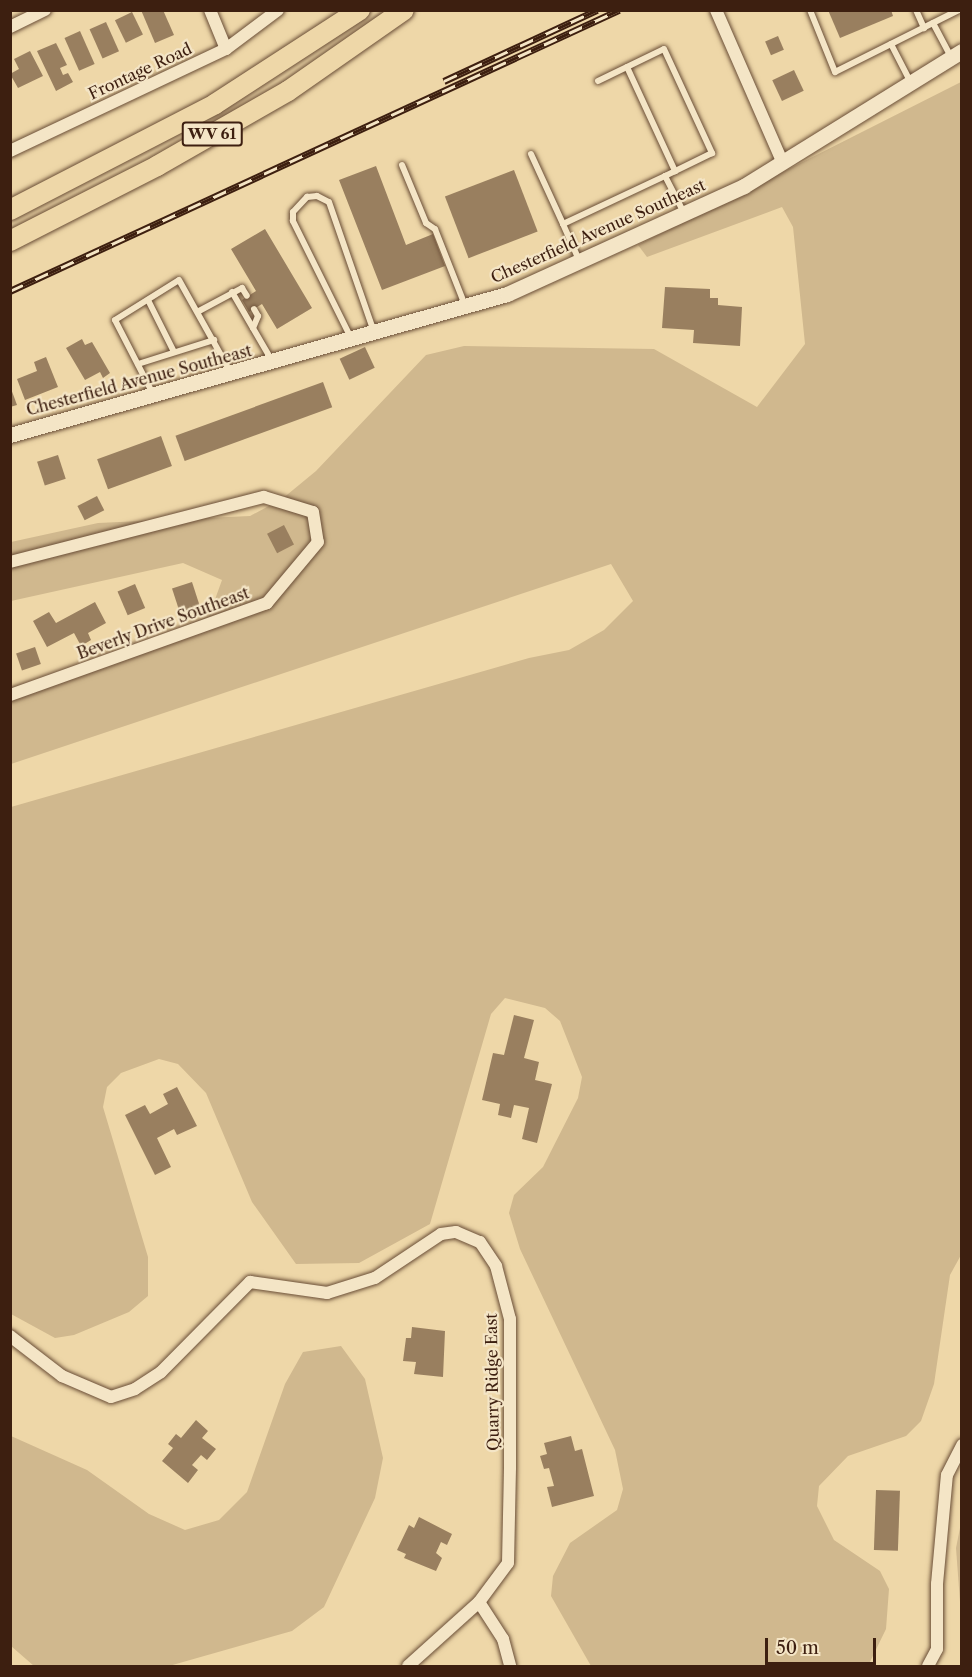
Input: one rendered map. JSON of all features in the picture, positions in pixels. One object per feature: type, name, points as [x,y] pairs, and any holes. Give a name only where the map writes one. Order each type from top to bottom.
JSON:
[{"type":"main road","name":"WV 61","points":[[10,210],[215,104],[360,10]]},
{"type":"main road","name":"WV 61","points":[[10,241],[157,166],[288,91],[404,10]]},
{"type":"street","points":[[10,27],[45,10]]},
{"type":"street","points":[[210,10],[226,49]]},
{"type":"street","name":"Frontage Road","points":[[10,151],[226,49],[278,10]]},
{"type":"street","points":[[716,10],[783,163]]},
{"type":"street","name":"Chesterfield Avenue Southeast","points":[[10,435],[507,294],[685,213],[783,163],[957,54]]},
{"type":"street","name":"Beverly Drive Southeast","points":[[10,562],[264,497],[313,512],[318,542],[267,603],[10,695]]},
{"type":"street","name":"Quarry Ridge East","points":[[10,1336],[62,1376],[111,1397],[135,1389],[161,1372],[250,1282],[327,1293],[375,1278],[441,1234],[467,1235],[480,1242],[496,1266],[510,1318],[508,1563],[479,1602]]},
{"type":"street","points":[[928,1666],[937,1649],[937,1584],[947,1475],[962,1445]]},
{"type":"street","points":[[408,1666],[479,1602],[503,1640],[510,1666]]},
{"type":"lane","points":[[810,10],[835,72],[959,10]]},
{"type":"lane","points":[[916,10],[924,28]]},
{"type":"lane","points":[[933,23],[957,54]]},
{"type":"lane","points":[[891,44],[911,84]]},
{"type":"lane","points":[[564,224],[712,153],[664,49],[598,81]]},
{"type":"lane","points":[[627,67],[675,171]]},
{"type":"lane","points":[[531,154],[580,261]]},
{"type":"lane","points":[[402,165],[426,223],[435,229],[465,306]]},
{"type":"lane","points":[[665,176],[685,213]]},
{"type":"lane","points":[[352,339],[293,221],[293,212],[307,197],[317,196],[329,202],[374,332]]},
{"type":"lane","points":[[153,394],[115,320],[179,280],[199,311],[231,373]]},
{"type":"lane","points":[[199,311],[242,288],[247,297]]},
{"type":"lane","points":[[232,292],[273,362]]},
{"type":"lane","points":[[148,300],[174,352]]},
{"type":"lane","points":[[253,328],[258,316],[254,309]]},
{"type":"lane","points":[[138,364],[214,339]]},
{"type":"shaded area","points":[[961,82],[961,1255],[950,1275],[934,1384],[921,1421],[906,1436],[848,1456],[819,1486],[817,1506],[834,1540],[880,1571],[889,1589],[886,1629],[868,1666],[591,1666],[551,1596],[553,1576],[570,1543],[617,1510],[623,1489],[615,1450],[520,1249],[509,1213],[514,1195],[543,1167],[578,1098],[582,1077],[560,1021],[545,1008],[505,998],[491,1014],[430,1224],[359,1263],[296,1264],[252,1202],[206,1093],[178,1064],[159,1059],[121,1073],[107,1087],[103,1107],[148,1257],[148,1296],[129,1312],[74,1335],[55,1338],[11,1314],[11,807],[529,658],[569,650],[604,630],[633,601],[611,564],[11,764],[11,696],[209,616],[222,580],[183,563],[11,601],[11,542],[98,523],[250,516],[282,499],[316,471],[426,355],[464,346],[654,349],[757,407],[805,344],[793,227],[782,207],[647,257],[638,245]]},
{"type":"shaded area","points":[[341,1346],[365,1379],[383,1458],[375,1498],[324,1607],[292,1631],[169,1666],[34,1666],[11,1646],[11,1436],[87,1470],[149,1514],[185,1530],[219,1520],[247,1492],[285,1384],[303,1352]]},
{"type":"shaded area","points":[[961,1523],[961,1615],[956,1548]]},
{"type":"building","points":[[141,10],[163,10],[174,35],[155,43]]},
{"type":"building","points":[[828,10],[891,10],[893,16],[840,38]]},
{"type":"building","points":[[132,12],[143,34],[126,43],[115,20]]},
{"type":"building","points":[[106,22],[119,51],[103,59],[90,29]]},
{"type":"building","points":[[80,31],[95,64],[79,71],[64,38]]},
{"type":"building","points":[[778,36],[784,50],[771,55],[765,41]]},
{"type":"building","points":[[56,43],[67,65],[60,68],[63,75],[68,73],[73,82],[56,91],[37,51]]},
{"type":"building","points":[[30,51],[43,76],[18,88],[10,74],[19,69],[14,59]]},
{"type":"building","points":[[794,70],[804,91],[782,101],[772,80]]},
{"type":"building","points":[[376,166],[406,245],[433,234],[445,266],[382,290],[339,180]]},
{"type":"building","points":[[514,170],[538,232],[469,258],[445,197]]},
{"type":"building","points":[[265,229],[312,308],[277,329],[262,304],[249,312],[242,300],[256,291],[231,249]]},
{"type":"building","points":[[665,287],[710,289],[710,298],[718,298],[718,305],[742,307],[740,346],[693,343],[694,330],[662,328]]},
{"type":"building","points":[[82,339],[85,345],[92,342],[110,373],[103,378],[100,372],[85,380],[66,348]]},
{"type":"building","points":[[365,347],[375,368],[349,380],[340,359]]},
{"type":"building","points":[[46,357],[58,387],[25,400],[17,379],[37,371],[34,362]]},
{"type":"building","points":[[323,382],[332,407],[185,461],[175,436]]},
{"type":"building","points":[[10,386],[17,405],[10,407]]},
{"type":"building","points":[[161,436],[172,466],[108,489],[97,459]]},
{"type":"building","points":[[58,455],[66,479],[45,486],[37,462]]},
{"type":"building","points":[[97,496],[104,510],[85,520],[77,506]]},
{"type":"building","points":[[284,525],[294,545],[277,553],[267,534]]},
{"type":"building","points":[[192,582],[200,607],[180,613],[172,588]]},
{"type":"building","points":[[135,584],[145,608],[128,615],[118,591]]},
{"type":"building","points":[[95,602],[106,623],[88,633],[91,640],[81,646],[74,633],[47,647],[33,621],[49,612],[56,623]]},
{"type":"building","points":[[35,647],[41,664],[22,671],[16,654]]},
{"type":"building","points":[[514,1015],[534,1020],[524,1058],[539,1062],[535,1080],[552,1084],[537,1143],[522,1139],[529,1108],[514,1105],[511,1118],[498,1115],[500,1104],[482,1100],[493,1053],[504,1055]]},
{"type":"building","points":[[177,1087],[197,1126],[177,1135],[174,1129],[157,1138],[171,1167],[155,1175],[125,1115],[145,1105],[150,1114],[168,1104],[163,1094]]},
{"type":"building","points":[[412,1327],[445,1331],[443,1377],[414,1374],[416,1362],[403,1361],[406,1338],[411,1338]]},
{"type":"building","points":[[196,1420],[208,1431],[202,1438],[216,1449],[207,1460],[201,1455],[192,1465],[198,1470],[188,1483],[162,1461],[173,1448],[168,1444],[176,1434],[181,1438]]},
{"type":"building","points":[[571,1436],[575,1451],[582,1449],[594,1496],[552,1507],[547,1487],[554,1486],[549,1468],[544,1469],[540,1456],[547,1454],[544,1443]]},
{"type":"building","points":[[876,1490],[900,1491],[898,1551],[874,1550]]},
{"type":"building","points":[[419,1517],[452,1534],[447,1545],[441,1542],[436,1553],[442,1558],[436,1571],[404,1558],[406,1554],[397,1550],[409,1525],[414,1528]]},
{"type":"railway","points":[[444,81],[597,10]]},
{"type":"railway","points":[[10,291],[619,10]]}]
